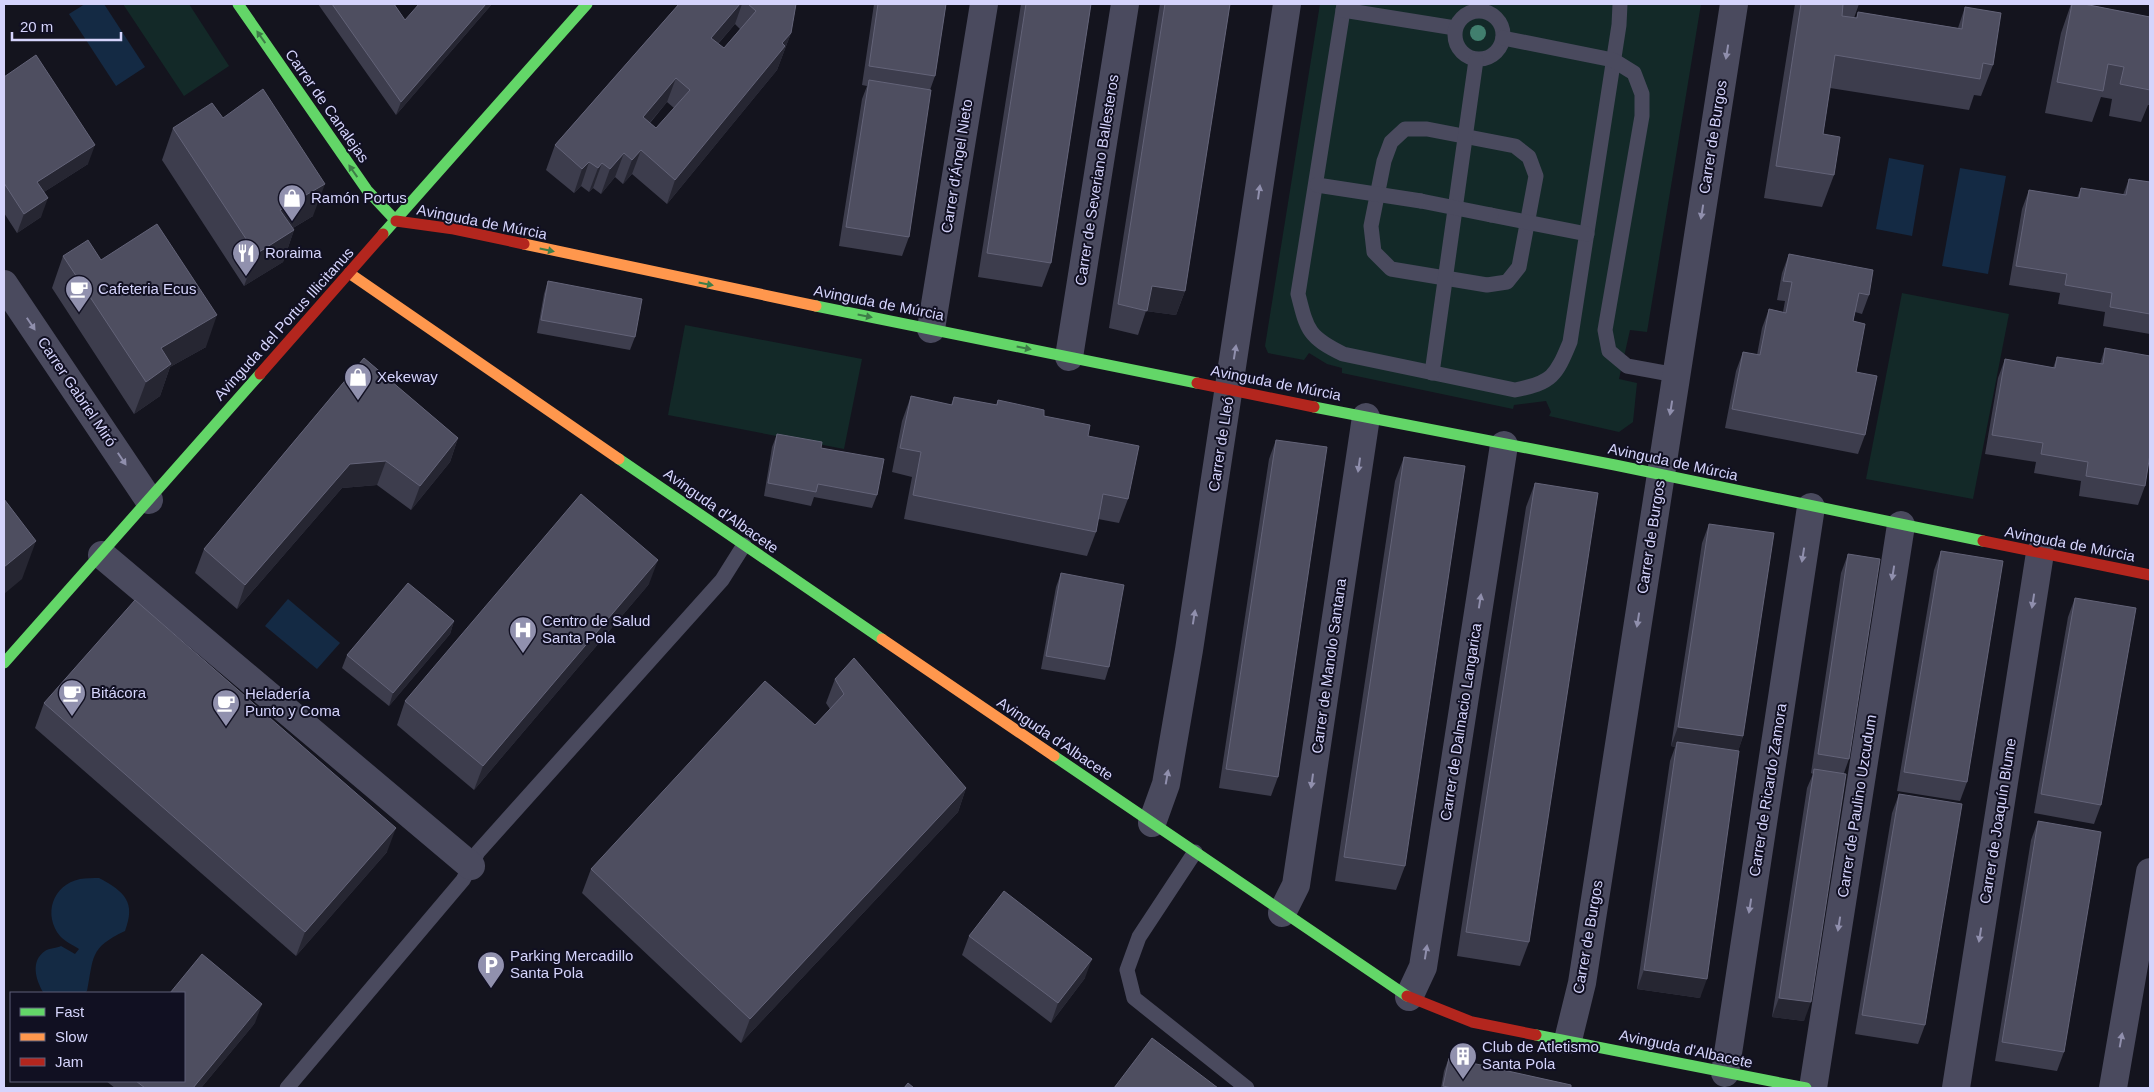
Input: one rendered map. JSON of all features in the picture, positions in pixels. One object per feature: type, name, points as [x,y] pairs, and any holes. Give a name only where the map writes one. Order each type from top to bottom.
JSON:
[{"type":"street","name":"Carrer de Canalejas","points":[[238,4],[367,190],[396,221]]},
{"type":"street","name":"Avinguda del Portus Illicitanus","points":[[4,663],[102,555],[587,4]]},
{"type":"street","name":"Carrer d'Ángel Nieto","points":[[931,329],[984,4]]},
{"type":"street","name":"Carrer de Severiano Ballesteros","points":[[1069,357],[1125,4]]},
{"type":"street","name":"Carrer de Lleó","points":[[1152,823],[1166,784],[1229,390],[1286,4]]},
{"type":"street","name":"Carrer de Burgos","points":[[1568,1040],[1582,983],[1734,4]]},
{"type":"street","name":"Avinguda de Múrcia","points":[[396,221],[454,229],[666,276],[2150,575]]},
{"type":"street","name":"Avinguda d'Albacete","points":[[350,273],[1282,913],[1409,997],[1472,1022],[1806,1088]]},
{"type":"street","name":"Carrer Gabriel Miró","points":[[4,284],[150,500]]},
{"type":"street","name":"Carrer de Manolo Santana","points":[[1282,913],[1296,885],[1366,417]]},
{"type":"street","name":"Carrer de Dalmacio Langarica","points":[[1409,997],[1423,966],[1504,445]]},
{"type":"street","name":"Carrer de Ricardo Zamora","points":[[1725,1073],[1811,507]]},
{"type":"street","name":"Carrer de Paulino Uzcudum","points":[[1813,1088],[1901,525]]},
{"type":"street","name":"Carrer de Joaquín Blume","points":[[1956,1088],[2040,553]]},
{"type":"street","points":[[102,555],[471,866]]},
{"type":"street","points":[[2113,1088],[2150,872]]},
{"type":"lane","points":[[1455,28],[1344,7],[1317,185],[1298,294],[1306,327],[1322,343],[1344,354],[1514,390],[1540,385],[1560,369],[1570,342],[1620,4]]},
{"type":"lane","points":[[1483,7],[1498,21],[1504,38],[1498,50],[1489,58],[1476,60],[1462,54],[1458,48],[1455,43],[1455,28],[1461,18],[1483,7]]},
{"type":"lane","points":[[1504,38],[1613,60],[1634,73],[1642,94],[1642,116],[1605,330],[1609,351],[1626,366],[1676,375]]},
{"type":"lane","points":[[1432,373],[1476,60]]},
{"type":"lane","points":[[1405,129],[1427,129],[1464,137],[1515,146],[1529,157],[1536,176],[1519,268],[1507,282],[1487,285],[1391,269],[1374,252],[1371,226],[1376,194],[1391,142],[1405,129]]},
{"type":"lane","points":[[1317,185],[1421,201],[1586,234]]},
{"type":"lane","points":[[287,1088],[463,880],[478,852],[722,580],[744,545]]},
{"type":"lane","points":[[1195,852],[1139,937],[1126,970],[1134,998],[1247,1088]]},
{"type":"green space","points":[[123,4],[189,4],[229,66],[184,96]]},
{"type":"green space","points":[[1320,4],[1701,4],[1647,332],[1630,330],[1619,379],[1637,383],[1633,422],[1619,432],[1549,416],[1551,412],[1546,401],[1514,405],[1513,409],[1342,373],[1342,368],[1327,364],[1309,353],[1304,360],[1268,353],[1265,346]]},
{"type":"green space","points":[[1902,293],[2009,314],[1973,499],[1866,479]]},
{"type":"green space","points":[[685,325],[862,359],[844,449],[668,415]]},
{"type":"water","points":[[85,4],[104,4],[145,67],[116,86],[69,14]]},
{"type":"water","points":[[1889,158],[1924,165],[1912,236],[1876,229]]},
{"type":"water","points":[[1960,168],[2006,176],[1988,274],[1942,266]]},
{"type":"water","points":[[288,599],[340,643],[317,669],[265,626]]},
{"type":"water","points":[[87,878],[99,878],[122,893],[126,899],[129,912],[125,931],[113,937],[99,948],[93,962],[87,991],[43,992],[38,982],[36,971],[37,960],[40,955],[47,950],[61,946],[75,954],[79,949],[62,938],[55,928],[51,910],[53,902],[57,894],[70,882]]},
{"type":"building","points":[[332,4],[394,4],[405,20],[419,4],[486,4],[401,102]]},
{"type":"building","points":[[679,4],[740,4],[711,38],[724,48],[756,11],[748,4],[796,4],[791,33],[782,43],[785,46],[675,180],[641,150],[632,160],[624,153],[610,169],[602,163],[598,168],[589,162],[582,169],[555,145]],"holes":[[[676,78],[690,90],[656,128],[643,117]]]},
{"type":"building","points":[[878,4],[946,4],[935,76],[869,66]]},
{"type":"building","points":[[1026,4],[1091,4],[1051,263],[987,253]]},
{"type":"building","points":[[1165,4],[1230,4],[1185,291],[1152,286],[1147,311],[1118,304]]},
{"type":"building","points":[[1801,4],[1843,4],[1842,16],[1857,18],[1858,12],[1962,29],[1965,7],[2001,13],[1993,65],[1983,63],[1980,79],[1835,55],[1823,134],[1840,137],[1834,175],[1776,166]]},
{"type":"building","points":[[2072,4],[2084,4],[2150,17],[2150,90],[2120,84],[2124,67],[2108,64],[2103,91],[2057,82]]},
{"type":"building","points":[[36,55],[95,145],[37,182],[48,198],[24,214],[4,183],[4,77]]},
{"type":"building","points":[[869,80],[931,90],[909,237],[846,227]]},
{"type":"building","points":[[263,89],[325,184],[280,210],[294,230],[256,254],[173,128],[212,103],[223,118]]},
{"type":"building","points":[[2129,179],[2150,182],[2150,314],[2110,307],[2112,293],[2065,285],[2067,274],[2016,266],[2029,190],[2079,198],[2081,188],[2126,195]]},
{"type":"building","points":[[157,224],[217,315],[161,348],[171,364],[146,382],[63,256],[88,240],[101,260]]},
{"type":"building","points":[[1789,254],[1873,270],[1869,295],[1859,293],[1853,321],[1865,324],[1856,372],[1877,376],[1865,435],[1732,409],[1743,352],[1760,355],[1769,309],[1786,313],[1792,282],[1783,281]]},
{"type":"building","points":[[548,281],[642,299],[635,337],[541,320]]},
{"type":"building","points":[[2105,348],[2150,356],[2150,454],[2145,486],[2086,476],[2088,462],[2041,454],[2043,443],[1992,435],[2005,359],[2055,368],[2057,357],[2103,364]]},
{"type":"building","points":[[364,358],[458,438],[420,486],[386,461],[350,464],[245,585],[204,549]]},
{"type":"building","points":[[911,396],[952,405],[954,397],[997,405],[998,400],[1044,410],[1044,416],[1090,425],[1088,436],[1139,446],[1128,499],[1103,494],[1096,532],[913,495],[921,452],[900,448]]},
{"type":"building","points":[[777,434],[822,442],[821,448],[884,459],[877,495],[818,484],[816,492],[768,483]]},
{"type":"building","points":[[1276,440],[1327,447],[1278,777],[1226,769]]},
{"type":"building","points":[[1404,457],[1465,466],[1405,866],[1344,857]]},
{"type":"building","points":[[1535,483],[1598,493],[1529,942],[1466,932]]},
{"type":"building","name":"Centro de Salud Santa Pola","points":[[581,494],[658,560],[483,766],[405,701]]},
{"type":"building","points":[[4,499],[36,541],[4,567]]},
{"type":"building","points":[[1709,524],[1774,533],[1743,736],[1678,727]]},
{"type":"building","points":[[1941,551],[2003,561],[1967,782],[1904,772]]},
{"type":"building","points":[[1848,554],[1880,559],[1849,759],[1818,754]]},
{"type":"building","points":[[1061,573],[1124,585],[1109,667],[1046,656]]},
{"type":"building","points":[[408,583],[454,621],[393,693],[347,655]]},
{"type":"building","points":[[2075,598],[2136,608],[2101,805],[2041,794]]},
{"type":"building","points":[[135,600],[396,828],[305,932],[44,703]]},
{"type":"building","points":[[854,658],[966,788],[750,1019],[591,869],[765,681],[815,725],[844,694],[835,679]]},
{"type":"building","points":[[1677,742],[1739,751],[1707,979],[1644,970]]},
{"type":"building","points":[[1814,769],[1846,774],[1811,1002],[1779,998]]},
{"type":"building","points":[[1899,794],[1962,804],[1925,1025],[1862,1015]]},
{"type":"building","points":[[2038,821],[2101,832],[2064,1052],[2002,1042]]},
{"type":"building","points":[[1004,891],[1092,959],[1058,1003],[969,936]]},
{"type":"building","points":[[202,954],[262,1004],[193,1088],[145,1088],[137,1082],[185,1082],[185,992],[171,992]]},
{"type":"building","points":[[1152,1038],[1218,1088],[1114,1088]]},
{"type":"building","points":[[1449,1058],[1571,1085],[1571,1088],[1452,1088],[1443,1086]]},
{"type":"building","points":[[908,1083],[914,1088],[904,1088]]},
{"type":"traffic: fast","points":[[238,4],[367,190],[396,221]]},
{"type":"traffic: fast","points":[[383,234],[587,4]]},
{"type":"traffic: fast","points":[[816,306],[1197,383]]},
{"type":"traffic: fast","points":[[4,663],[260,374]]},
{"type":"traffic: fast","points":[[1314,407],[1615,465],[1983,541]]},
{"type":"traffic: fast","points":[[619,459],[882,639]]},
{"type":"traffic: fast","points":[[1054,756],[1407,996]]},
{"type":"traffic: fast","points":[[1536,1035],[1806,1088]]},
{"type":"traffic: slow","points":[[524,244],[816,306]]},
{"type":"traffic: slow","points":[[349,273],[619,459]]},
{"type":"traffic: slow","points":[[882,639],[1054,756]]},
{"type":"traffic: jam","points":[[396,221],[454,229],[524,244]]},
{"type":"traffic: jam","points":[[260,374],[383,234]]},
{"type":"traffic: jam","points":[[1197,383],[1314,407]]},
{"type":"traffic: jam","points":[[1983,541],[2150,575]]},
{"type":"traffic: jam","points":[[1407,996],[1472,1022],[1536,1035]]},
{"type":"place","name":"Ramón Portus","points":[[292,222]]},
{"type":"place","name":"Roraima","points":[[246,277]]},
{"type":"place","name":"Cafeteria Ecus","points":[[79,313]]},
{"type":"place","name":"Xekeway","points":[[358,401]]},
{"type":"place","name":"Centro de Salud Santa Pola","points":[[523,654]]},
{"type":"place","name":"Bitácora","points":[[72,717]]},
{"type":"place","name":"Heladería Punto y Coma","points":[[226,727]]},
{"type":"place","name":"Parking Mercadillo Santa Pola","points":[[491,989]]},
{"type":"place","name":"Club de Atletismo Santa Pola","points":[[1463,1080]]}]
